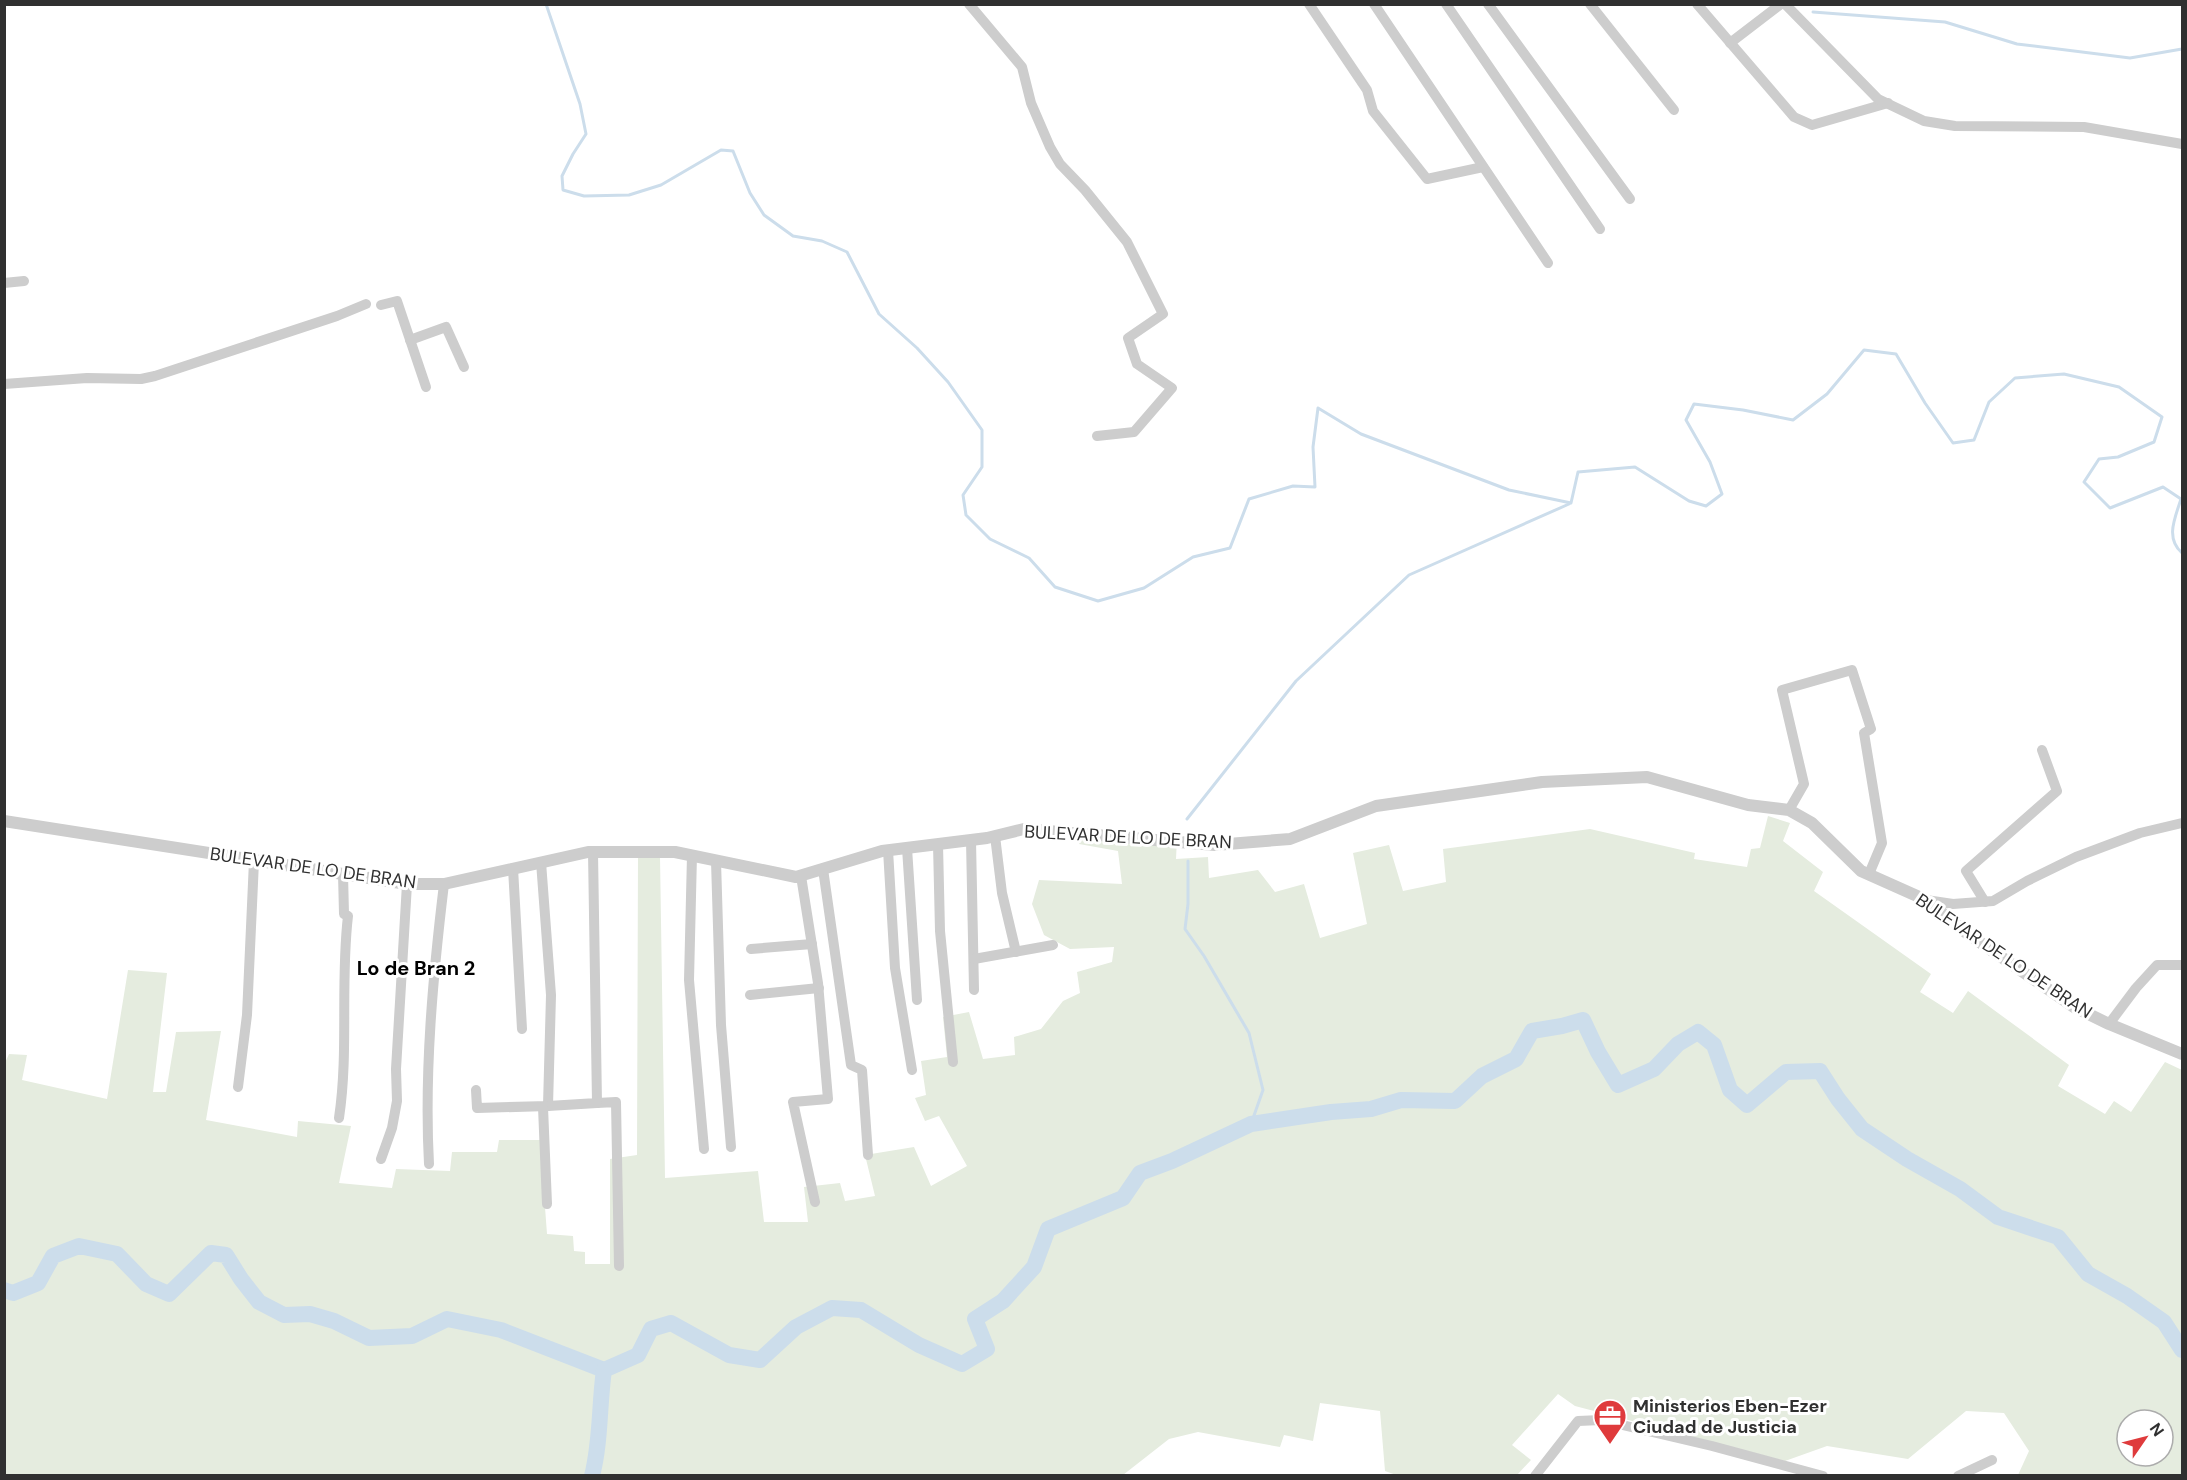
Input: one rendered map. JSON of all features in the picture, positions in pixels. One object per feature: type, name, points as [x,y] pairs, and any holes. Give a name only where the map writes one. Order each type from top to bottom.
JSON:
[{"type":"street","points":[[969,4],[1022,67],[1031,103],[1050,147],[1060,164],[1085,190],[1127,242],[1163,314],[1128,338],[1137,364],[1172,388],[1134,432],[1097,436]]},
{"type":"street","points":[[1309,4],[1367,90],[1373,111],[1427,179],[1484,167]]},
{"type":"street","points":[[1374,4],[1548,263]]},
{"type":"street","points":[[1446,4],[1600,229]]},
{"type":"street","points":[[1488,4],[1630,199]]},
{"type":"street","points":[[1590,4],[1674,110]]},
{"type":"street","points":[[1697,4],[1794,117],[1812,125],[1888,104]]},
{"type":"street","points":[[1730,43],[1780,4]]},
{"type":"street","points":[[1785,4],[1878,99],[1924,121],[1955,126],[2084,127],[2182,144]]},
{"type":"street","points":[[4,283],[24,281]]},
{"type":"street","points":[[381,305],[397,301],[426,387]]},
{"type":"street","points":[[4,384],[87,378],[141,379],[155,376],[337,316],[366,304]]},
{"type":"street","points":[[410,340],[446,327],[464,367]]},
{"type":"street","points":[[1789,810],[1804,784],[1782,690],[1852,669],[1871,729],[1864,733],[1882,843],[1869,874]]},
{"type":"street","points":[[1985,902],[1966,871],[2057,791],[2042,750]]},
{"type":"street","name":"BULEVAR DE LO DE BRAN","points":[[4,821],[407,884],[444,884],[593,852],[675,852],[796,877],[888,850],[971,840],[1024,829],[1215,845],[1290,840],[1376,806],[1542,782],[1647,777],[1700,794],[1748,805],[1789,810],[1812,823],[1861,871],[1926,900],[1968,934],[2074,1007],[2182,1054]]},
{"type":"street","points":[[1926,900],[1953,904],[1993,901],[2076,857],[2140,833],[2182,823]]},
{"type":"street","points":[[995,836],[1002,893],[1016,952]]},
{"type":"street","points":[[971,840],[974,990]]},
{"type":"street","points":[[938,844],[940,931],[953,1062]]},
{"type":"street","points":[[907,848],[917,1000]]},
{"type":"street","points":[[888,850],[895,968],[912,1070]]},
{"type":"street","points":[[593,852],[597,1103]]},
{"type":"street","points":[[692,855],[689,980],[704,1149]]},
{"type":"street","points":[[238,1087],[247,1015],[254,861]]},
{"type":"street","points":[[716,861],[721,1025],[731,1147]]},
{"type":"street","points":[[541,862],[551,995],[546,1107],[547,1204]]},
{"type":"street","points":[[513,868],[522,1029]]},
{"type":"street","points":[[823,869],[851,1065],[861,1070],[868,1155]]},
{"type":"street","points":[[339,1118],[343,1094],[343,988],[348,916],[344,914],[344,874]]},
{"type":"street","points":[[801,876],[819,988],[828,1099],[793,1102],[815,1202]]},
{"type":"street","points":[[381,1159],[392,1128],[396,1101],[407,884]]},
{"type":"street","points":[[429,1164],[427,1131],[435,953],[444,884]]},
{"type":"street","points":[[751,949],[812,944]]},
{"type":"street","points":[[974,959],[1053,945]]},
{"type":"street","points":[[2109,1024],[2157,965],[2182,965]]},
{"type":"street","points":[[750,995],[819,988]]},
{"type":"street","points":[[476,1090],[477,1108],[546,1107],[616,1102],[619,1266]]},
{"type":"street","points":[[1539,1475],[1578,1421],[1601,1420],[1712,1446],[1823,1476]]},
{"type":"street","points":[[1958,1476],[1992,1461]]},
{"type":"shaded area","points":[[1768,816],[1790,823],[1783,841],[1823,872],[1814,891],[1931,974],[1920,992],[1953,1013],[1968,991],[2069,1065],[2058,1086],[2105,1114],[2114,1101],[2131,1112],[2165,1062],[2182,1070],[2182,1475],[2018,1475],[2029,1451],[2004,1413],[1966,1411],[1908,1459],[1827,1446],[1785,1461],[1575,1406],[1558,1394],[1512,1445],[1531,1460],[1517,1475],[1399,1476],[1385,1471],[1380,1411],[1320,1403],[1313,1441],[1284,1435],[1280,1447],[1198,1432],[1169,1439],[1123,1475],[5,1475],[4,1065],[9,1054],[27,1055],[22,1080],[107,1099],[128,970],[167,973],[153,1092],[166,1092],[176,1032],[221,1031],[206,1120],[297,1137],[298,1121],[351,1126],[339,1183],[392,1188],[396,1169],[450,1171],[452,1152],[497,1152],[499,1140],[540,1140],[547,1234],[573,1236],[574,1251],[585,1252],[585,1264],[610,1264],[610,1159],[637,1155],[638,854],[660,856],[665,1178],[758,1171],[764,1222],[808,1222],[804,1187],[840,1183],[845,1201],[875,1196],[865,1155],[914,1147],[931,1186],[967,1166],[939,1116],[925,1121],[915,1098],[926,1095],[921,1061],[947,1057],[943,1017],[969,1012],[983,1059],[1015,1055],[1014,1037],[1041,1029],[1063,1001],[1080,993],[1077,972],[1112,962],[1114,947],[1070,949],[1044,935],[1032,904],[1039,880],[1122,884],[1118,851],[1079,844],[1082,830],[1177,838],[1176,859],[1208,857],[1209,878],[1258,870],[1275,892],[1304,884],[1320,938],[1367,924],[1353,853],[1389,845],[1403,891],[1446,882],[1443,849],[1590,829],[1695,853],[1694,859],[1747,867],[1751,849],[1760,848]]},
{"type":"waterway","points":[[546,4],[580,104],[586,134],[562,176],[563,190],[584,196],[629,195],[661,185],[721,150],[733,151],[750,193],[764,215],[793,236],[822,241],[847,252],[879,314],[917,348],[948,382],[982,430],[982,467],[963,495],[966,515],[990,539],[1029,558],[1055,587],[1098,601],[1144,588],[1193,557],[1230,548],[1249,499],[1293,486],[1315,487],[1313,447],[1318,408],[1361,434],[1509,490],[1571,503],[1578,472],[1635,467],[1689,501],[1706,506],[1722,494],[1710,462],[1686,420],[1694,404],[1743,410],[1793,420],[1827,394],[1864,350],[1896,354],[1925,403],[1953,443],[1974,440],[1989,402],[2015,378],[2064,374],[2119,387],[2162,417],[2154,442],[2118,457],[2099,459],[2084,482],[2110,508],[2163,487],[2181,499],[2174,520],[2173,534],[2174,541],[2182,553]]},
{"type":"waterway","points":[[1813,12],[1945,22],[2017,44],[2130,58],[2182,49]]},
{"type":"waterway","points":[[1187,819],[1296,681],[1409,575],[1569,504]]},
{"type":"waterway","points":[[1188,861],[1188,904],[1185,929],[1204,956],[1249,1033],[1263,1090],[1251,1124]]},
{"type":"waterway","points":[[592,1476],[597,1450],[604,1370],[638,1355],[651,1329],[671,1323],[729,1355],[760,1360],[796,1327],[832,1308],[861,1310],[919,1345],[962,1364],[987,1349],[975,1319],[1003,1301],[1034,1267],[1048,1229],[1123,1198],[1140,1173],[1172,1161],[1251,1124],[1331,1112],[1371,1109],[1401,1100],[1455,1101],[1482,1076],[1516,1059],[1532,1031],[1583,1020],[1598,1052],[1618,1085],[1654,1069],[1678,1044],[1698,1032],[1714,1045],[1730,1090],[1747,1105],[1786,1072],[1820,1071],[1838,1099],[1862,1129],[1907,1159],[1960,1189],[1998,1217],[2058,1237],[2088,1274],[2127,1296],[2164,1322],[2182,1350]]},
{"type":"waterway","points":[[4,1290],[13,1293],[38,1283],[53,1256],[79,1246],[117,1254],[146,1284],[169,1294],[211,1253],[226,1255],[259,1302],[284,1315],[310,1314],[334,1321],[369,1338],[412,1336],[447,1319],[501,1330],[604,1370]]},
{"type":"place","name":"Ministerios Eben-Ezer Ciudad de Justicia","points":[[1610,1445]]},
{"type":"district","name":"Lo de Bran 2","points":[[416,968]]}]
